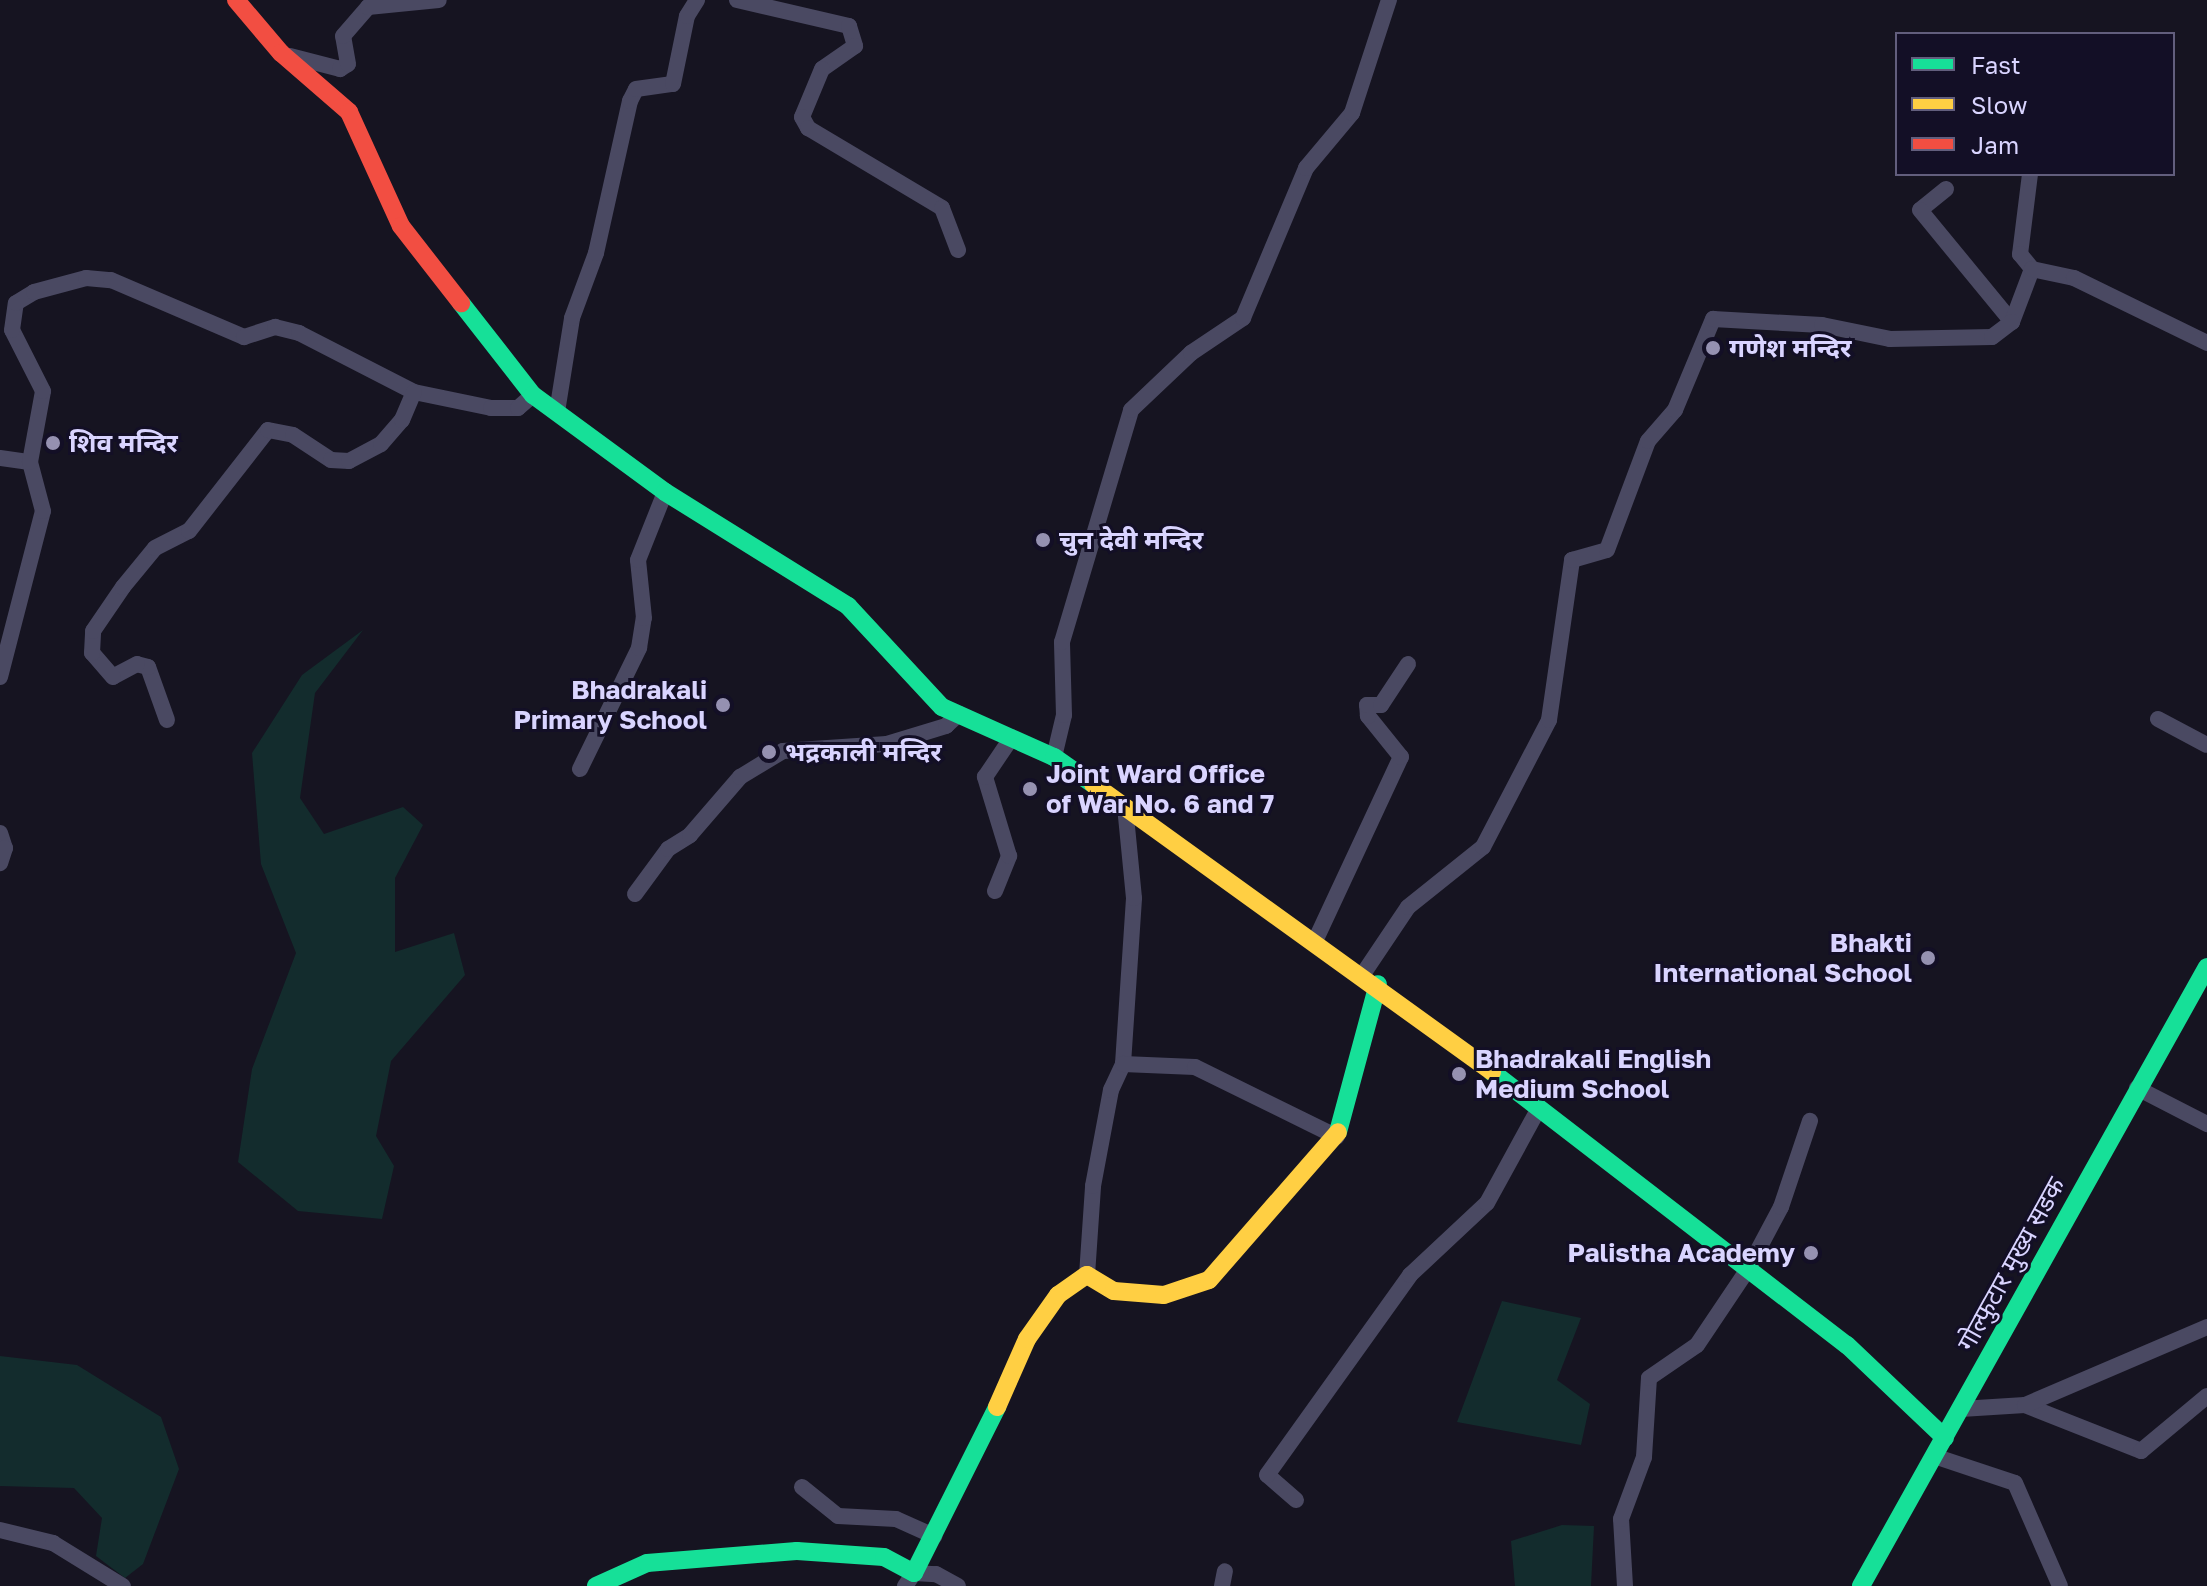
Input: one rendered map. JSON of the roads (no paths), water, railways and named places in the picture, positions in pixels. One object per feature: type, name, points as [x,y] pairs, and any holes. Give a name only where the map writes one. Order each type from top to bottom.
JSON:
[{"type":"street","points":[[236,0],[281,53],[349,112],[401,226],[533,395],[665,492],[848,606],[942,707],[1054,757],[1316,939],[1847,1345],[1945,1438]]},
{"type":"street","points":[[281,53],[340,69],[348,64],[343,36],[368,7],[439,0]]},
{"type":"street","points":[[557,412],[572,318],[596,253],[630,101],[636,89],[673,84],[687,16],[697,0]]},
{"type":"street","points":[[737,0],[849,26],[855,46],[822,69],[802,117],[808,128],[942,208],[958,250]]},
{"type":"street","points":[[1054,757],[1064,715],[1062,642],[1123,454],[1131,410],[1191,353],[1243,318],[1306,168],[1352,113],[1389,0]]},
{"type":"street","points":[[2030,176],[2020,254],[2032,269],[2074,278],[2207,343]]},
{"type":"street","points":[[1946,189],[1920,210],[2012,322]]},
{"type":"street","points":[[1087,1275],[1114,1291],[1164,1295],[1209,1280],[1337,1137],[1369,981],[1408,907],[1483,847],[1549,720],[1559,682],[1558,634],[1572,560],[1607,550],[1648,441],[1675,410],[1713,319],[1822,325],[1890,339],[1992,337],[2012,322],[2032,269]]},
{"type":"street","points":[[0,677],[43,511],[30,462],[43,391],[12,330],[16,303],[34,292],[86,278],[159,296],[244,337],[275,327],[299,333],[414,392],[491,408],[518,408],[533,395]]},
{"type":"street","points":[[167,720],[148,667],[137,664],[113,677],[92,653],[93,631],[123,587],[155,548],[189,531],[268,430],[293,435],[331,460],[349,461],[381,444],[402,420],[414,392]]},
{"type":"street","points":[[0,458],[30,462]]},
{"type":"street","points":[[580,769],[639,648],[644,618],[638,560],[665,492]]},
{"type":"street","points":[[1316,939],[1401,757],[1368,716],[1367,705],[1381,705],[1408,664]]},
{"type":"street","points":[[635,894],[668,849],[690,835],[740,777],[783,751],[887,744],[946,726],[959,714]]},
{"type":"street","points":[[2158,719],[2207,745]]},
{"type":"street","points":[[995,891],[1009,856],[985,777],[1012,737]]},
{"type":"street","points":[[1087,1275],[1093,1186],[1111,1090],[1123,1064],[1134,898],[1125,806]]},
{"type":"street","points":[[0,833],[0,863]]},
{"type":"street","name":"गोल्फुटार मुख्य सडक","points":[[1861,1586],[2207,967]]},
{"type":"street","points":[[1123,1064],[1195,1067],[1337,1137]]},
{"type":"street","points":[[2137,1088],[2207,1124]]},
{"type":"street","points":[[1296,1500],[1267,1475],[1401,1287],[1487,1203],[1539,1108]]},
{"type":"street","points":[[1625,1586],[1621,1519],[1644,1457],[1649,1378],[1697,1345],[1748,1269],[1781,1207],[1810,1121]]},
{"type":"street","points":[[910,1580],[1027,1339],[1058,1295],[1087,1275]]},
{"type":"street","points":[[1961,1409],[2025,1405],[2207,1327]]},
{"type":"street","points":[[2025,1405],[2141,1451],[2207,1396]]},
{"type":"street","points":[[1934,1456],[2015,1483],[2060,1586]]},
{"type":"street","points":[[802,1487],[838,1516],[896,1519],[934,1536]]},
{"type":"street","points":[[0,1530],[53,1543],[123,1586]]},
{"type":"street","points":[[596,1586],[647,1563],[797,1551],[884,1557],[910,1580]]},
{"type":"street","points":[[910,1580],[936,1574],[958,1586]]},
{"type":"place","name":"गणेश मन्दिर","points":[[1713,348]]},
{"type":"place","name":"शिव मन्दिर","points":[[53,443]]},
{"type":"place","name":"चुन देवी मन्दिर","points":[[1043,540]]},
{"type":"place","name":"Bhadrakali Primary School","points":[[723,705]]},
{"type":"place","name":"भद्रकाली मन्दिर","points":[[769,752]]},
{"type":"place","name":"Joint Ward Office of War No. 6 and 7","points":[[1030,789]]},
{"type":"place","name":"Bhakti International School","points":[[1928,958]]},
{"type":"place","name":"Bhadrakali English Medium School","points":[[1459,1074]]},
{"type":"place","name":"Palistha Academy","points":[[1811,1253]]}]
